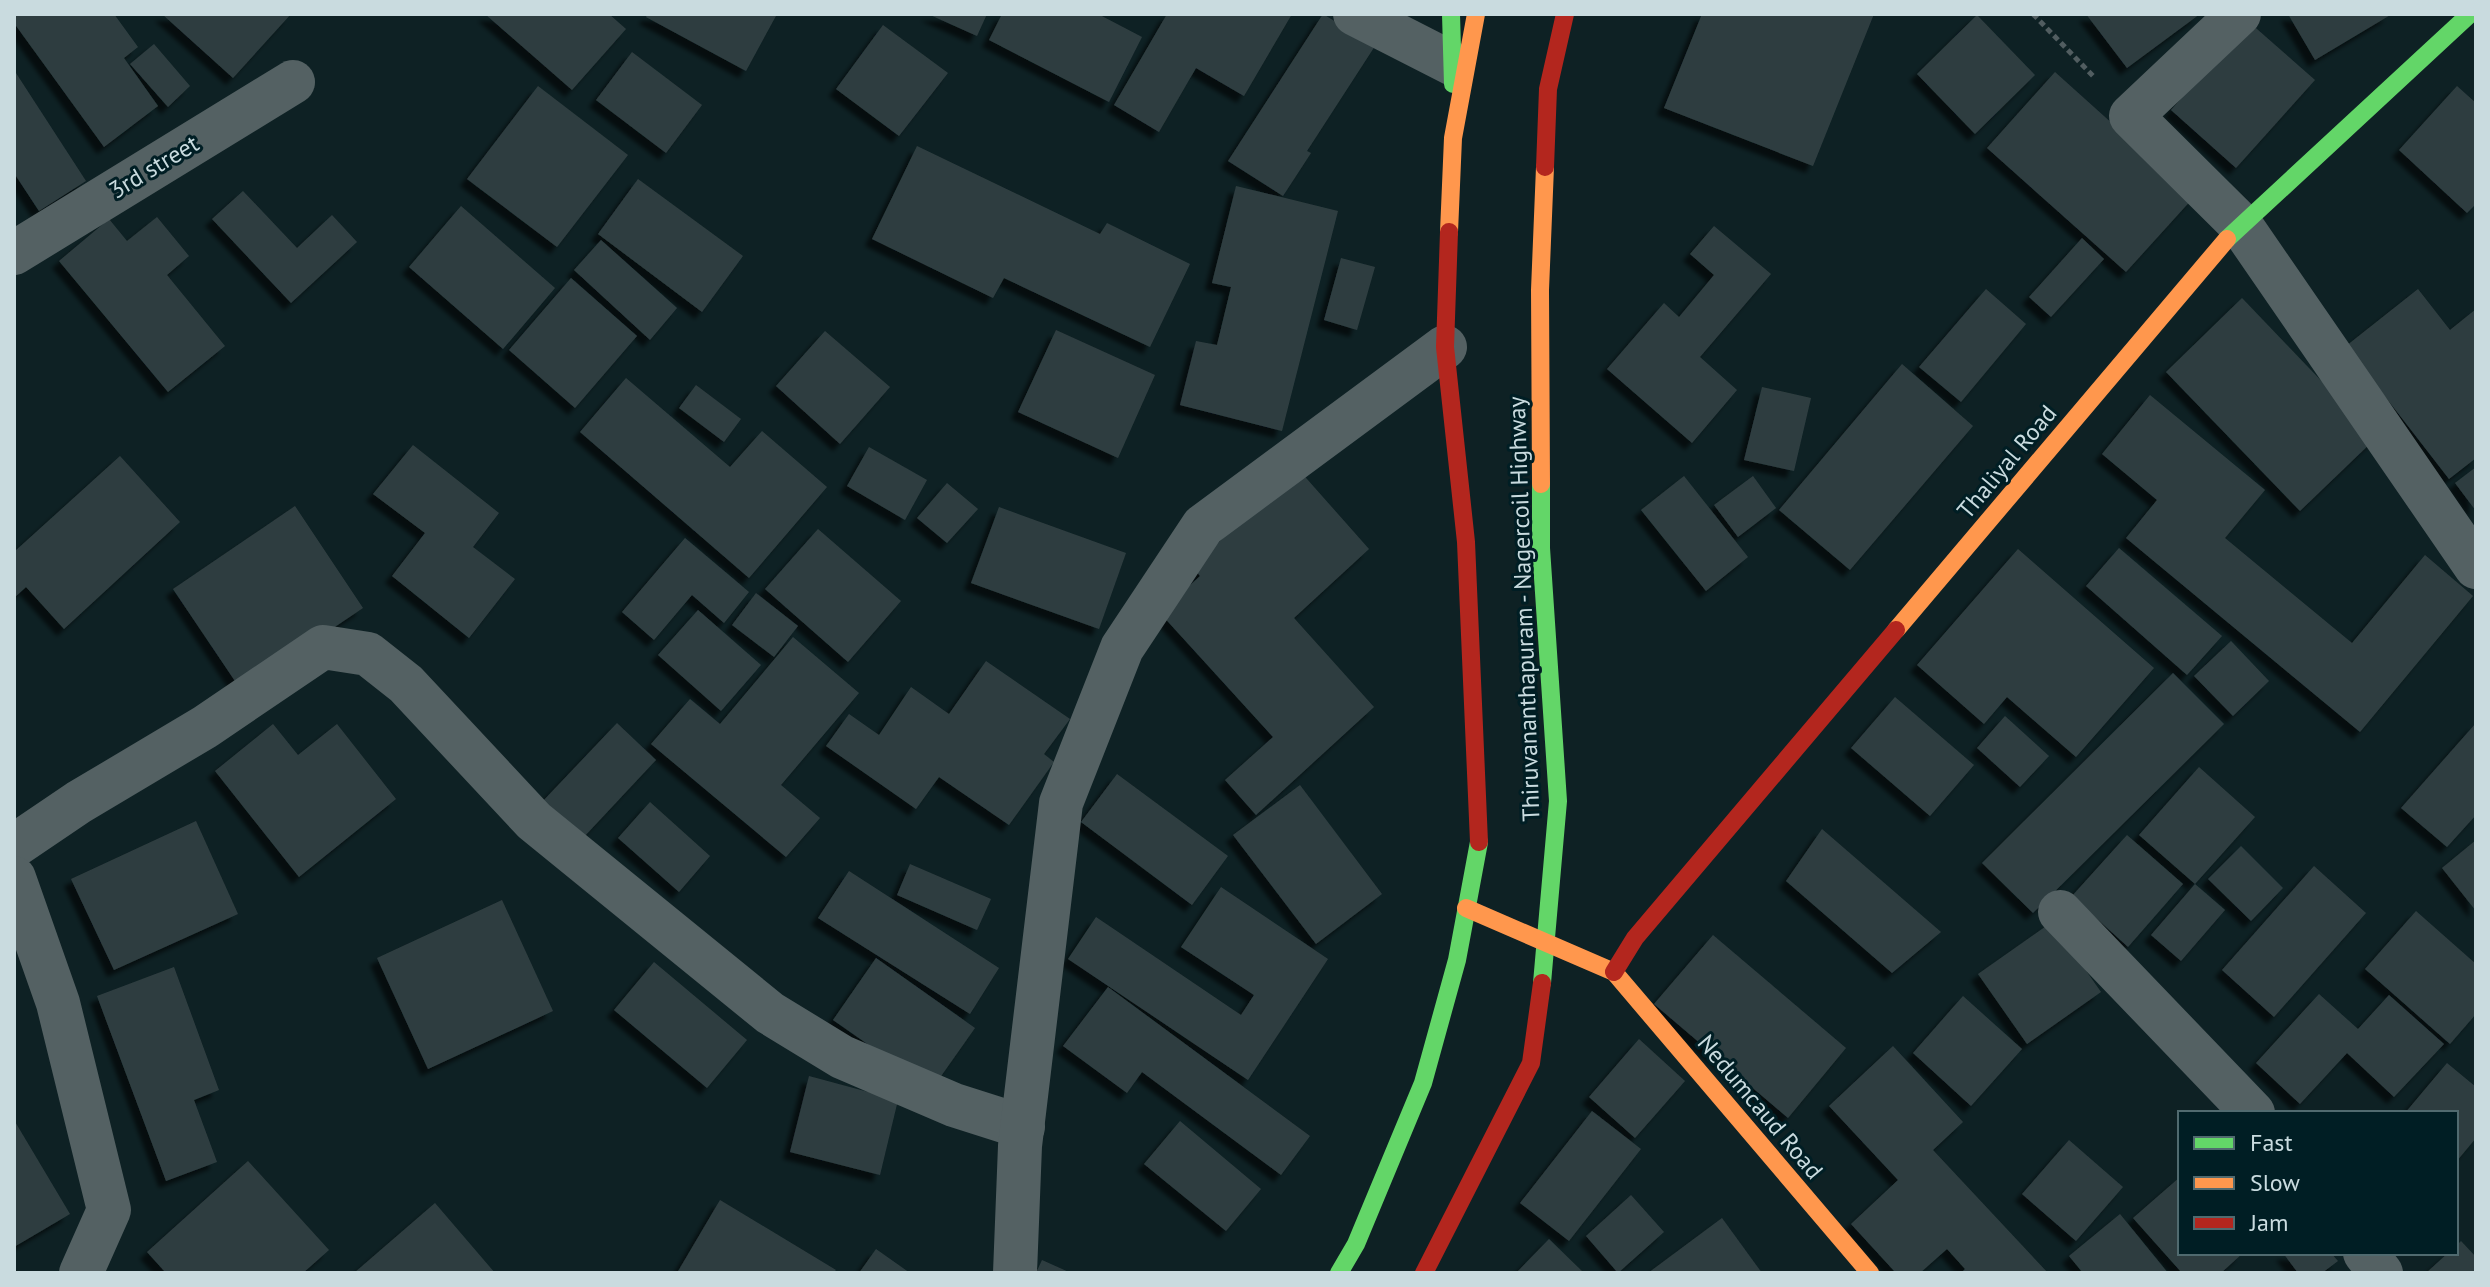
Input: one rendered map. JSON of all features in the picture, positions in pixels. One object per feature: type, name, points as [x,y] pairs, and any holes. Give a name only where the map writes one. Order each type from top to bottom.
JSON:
[{"type":"main road","points":[[1339,1273],[1356,1244],[1423,1083],[1457,960],[1479,839],[1466,542],[1445,347],[1453,138],[1451,14]]},
{"type":"main road","points":[[1453,138],[1476,14]]},
{"type":"main road","name":"Thiruvananthapuram - Nagercoil Highway","points":[[1424,1273],[1531,1063],[1548,941],[1558,801],[1541,548],[1540,290],[1548,89],[1565,14]]},
{"type":"main road","name":"Thaliyal Road","points":[[1614,972],[1645,926],[2240,224],[2470,14]]},
{"type":"main road","points":[[1466,908],[1614,972]]},
{"type":"main road","name":"Nedumcaud Road","points":[[1614,972],[1870,1273]]},
{"type":"street","points":[[1355,14],[1453,64]]},
{"type":"street","points":[[2239,14],[2131,116],[2240,224],[2476,567]]},
{"type":"street","name":"3rd street","points":[[14,253],[293,82]]},
{"type":"street","points":[[1015,1273],[1023,1127],[1061,803],[1122,648],[1203,526],[1445,347]]},
{"type":"street","points":[[14,846],[79,802],[205,727],[323,647],[368,654],[406,684],[534,821],[770,1013],[842,1057],[954,1105],[1023,1127]]},
{"type":"street","points":[[14,878],[58,1003],[109,1210],[81,1273]]},
{"type":"street","points":[[2060,912],[2251,1111]]},
{"type":"street","points":[[2367,1255],[2381,1273]]},
{"type":"path","points":[[2033,14],[2131,116]]},
{"type":"building","points":[[14,14],[114,14],[138,47],[124,58],[158,106],[104,147],[14,23]]},
{"type":"building","points":[[162,14],[291,14],[233,78]]},
{"type":"building","points":[[485,14],[609,14],[626,29],[572,90]]},
{"type":"building","points":[[648,14],[777,14],[746,71],[646,17]]},
{"type":"building","points":[[928,14],[987,14],[977,36]]},
{"type":"building","points":[[1002,14],[1098,14],[1142,37],[1109,102],[989,40]]},
{"type":"building","points":[[1167,14],[1292,14],[1244,96],[1196,68],[1159,132],[1114,105]]},
{"type":"building","points":[[1323,14],[1375,46],[1307,151],[1311,153],[1283,196],[1228,161]]},
{"type":"building","points":[[1702,14],[1874,14],[1813,166],[1664,108]]},
{"type":"building","points":[[2086,14],[2200,14],[2127,68]]},
{"type":"building","points":[[2288,14],[2392,14],[2315,60]]},
{"type":"building","points":[[1977,15],[2035,75],[1975,134],[1917,74]]},
{"type":"building","points":[[2249,22],[2315,80],[2236,168],[2171,110]]},
{"type":"building","points":[[883,25],[948,73],[899,136],[836,89]]},
{"type":"building","points":[[154,44],[190,86],[168,107],[130,64]]},
{"type":"building","points":[[632,52],[702,105],[666,153],[596,100]]},
{"type":"building","points":[[14,70],[86,181],[39,211],[14,173]]},
{"type":"building","points":[[2055,72],[2194,197],[2126,272],[1987,148]]},
{"type":"building","points":[[538,86],[628,155],[557,247],[467,179]]},
{"type":"building","points":[[2457,86],[2476,103],[2476,204],[2467,213],[2399,150]]},
{"type":"building","points":[[917,146],[1100,234],[1107,223],[1190,264],[1150,347],[1004,278],[993,298],[872,239]]},
{"type":"building","points":[[638,179],[743,256],[702,312],[598,234]]},
{"type":"building","points":[[1236,186],[1338,211],[1282,431],[1180,405],[1196,341],[1217,345],[1231,287],[1212,283]]},
{"type":"building","points":[[243,191],[297,248],[332,215],[357,242],[291,303],[212,219]]},
{"type":"building","points":[[461,206],[555,288],[503,349],[409,267]]},
{"type":"building","points":[[157,217],[189,256],[167,275],[225,346],[168,392],[59,261],[109,219],[127,241]]},
{"type":"building","points":[[1714,226],[1771,274],[1700,357],[1737,390],[1692,443],[1607,369],[1664,303],[1679,317],[1714,275],[1690,254]]},
{"type":"building","points":[[2082,238],[2104,259],[2051,317],[2029,297]]},
{"type":"building","points":[[601,240],[677,308],[650,340],[574,270]]},
{"type":"building","points":[[1341,258],[1375,267],[1357,330],[1324,320]]},
{"type":"building","points":[[571,278],[637,336],[575,408],[509,350]]},
{"type":"building","points":[[1986,289],[2026,324],[1961,402],[1919,367]]},
{"type":"building","points":[[2418,289],[2450,330],[2476,309],[2476,458],[2449,479],[2346,346]]},
{"type":"building","points":[[2242,298],[2376,438],[2300,511],[2166,372]]},
{"type":"building","points":[[1056,330],[1155,375],[1118,458],[1018,412]]},
{"type":"building","points":[[825,331],[890,387],[840,444],[776,386]]},
{"type":"building","points":[[1902,364],[1973,426],[1850,570],[1779,510]]},
{"type":"building","points":[[626,378],[730,467],[762,431],[827,487],[749,578],[580,432]]},
{"type":"building","points":[[696,385],[741,419],[724,442],[679,408]]},
{"type":"building","points":[[1762,387],[1811,398],[1794,471],[1744,460]]},
{"type":"building","points":[[2150,395],[2265,490],[2225,538],[2352,643],[2425,555],[2473,596],[2360,732],[2126,538],[2157,500],[2102,454]]},
{"type":"building","points":[[413,445],[499,513],[473,547],[515,579],[469,638],[392,576],[425,533],[373,494]]},
{"type":"building","points":[[869,447],[927,480],[905,520],[847,486]]},
{"type":"building","points":[[120,456],[180,522],[64,629],[26,587],[14,598],[14,552]]},
{"type":"building","points":[[2476,467],[2476,511],[2455,483]]},
{"type":"building","points":[[1299,470],[1369,549],[1294,618],[1374,707],[1256,815],[1225,780],[1273,737],[1160,613],[1200,576],[1192,566]]},
{"type":"building","points":[[1684,476],[1748,557],[1706,591],[1641,510]]},
{"type":"building","points":[[1753,476],[1776,508],[1738,537],[1714,505]]},
{"type":"building","points":[[947,483],[978,509],[947,543],[917,518]]},
{"type":"building","points":[[295,506],[363,608],[241,690],[173,589]]},
{"type":"building","points":[[999,507],[1126,553],[1099,629],[971,583]]},
{"type":"building","points":[[818,529],[901,601],[848,662],[765,589]]},
{"type":"building","points":[[685,538],[749,592],[724,623],[692,595],[654,640],[622,612]]},
{"type":"building","points":[[2119,548],[2222,636],[2187,675],[2086,586]]},
{"type":"building","points":[[2018,549],[2154,668],[2076,757],[2007,697],[1984,724],[1917,665]]},
{"type":"building","points":[[756,593],[798,626],[774,657],[732,625]]},
{"type":"building","points":[[698,610],[761,665],[721,711],[658,655]]},
{"type":"building","points":[[793,637],[859,693],[781,785],[820,818],[786,857],[651,744],[690,699],[720,724]]},
{"type":"building","points":[[2231,641],[2269,681],[2233,716],[2194,676]]},
{"type":"building","points":[[986,661],[1070,719],[1044,754],[1054,762],[1009,825],[939,777],[916,809],[826,746],[849,714],[879,735],[911,687],[949,714]]},
{"type":"building","points":[[2173,673],[2224,724],[2033,913],[1982,863]]},
{"type":"building","points":[[1895,697],[1974,765],[1930,816],[1851,748]]},
{"type":"building","points":[[2005,716],[2049,756],[2020,787],[1977,748]]},
{"type":"building","points":[[617,723],[656,760],[582,839],[542,802]]},
{"type":"building","points":[[2476,723],[2476,815],[2447,847],[2401,808]]},
{"type":"building","points":[[273,724],[298,755],[337,724],[396,799],[299,877],[215,771]]},
{"type":"building","points":[[2199,767],[2255,817],[2195,884],[2139,835]]},
{"type":"building","points":[[1117,774],[1228,856],[1192,905],[1081,822]]},
{"type":"building","points":[[1300,785],[1382,894],[1316,944],[1233,835]]},
{"type":"building","points":[[650,802],[710,856],[679,892],[618,838]]},
{"type":"building","points":[[196,821],[238,914],[114,970],[71,879]]},
{"type":"building","points":[[1822,829],[1941,932],[1892,973],[1786,881]]},
{"type":"building","points":[[2127,835],[2183,884],[2128,947],[2072,896]]},
{"type":"building","points":[[2476,840],[2476,911],[2442,868]]},
{"type":"building","points":[[2241,846],[2283,888],[2251,921],[2208,879]]},
{"type":"building","points":[[910,864],[991,899],[977,930],[897,895]]},
{"type":"building","points":[[2314,866],[2366,913],[2274,1017],[2222,970]]},
{"type":"building","points":[[849,871],[999,968],[970,1014],[818,918]]},
{"type":"building","points":[[2195,884],[2225,910],[2181,961],[2151,935]]},
{"type":"building","points":[[1221,887],[1328,959],[1248,1080],[1068,959],[1096,917],[1241,1015],[1254,995],[1181,947]]},
{"type":"building","points":[[502,900],[553,1011],[428,1069],[377,958]]},
{"type":"building","points":[[2416,911],[2476,964],[2476,1014],[2450,1044],[2365,969]]},
{"type":"building","points":[[2052,922],[2101,992],[2027,1044],[1978,974]]},
{"type":"building","points":[[1713,935],[1846,1048],[1788,1118],[1654,1004]]},
{"type":"building","points":[[876,958],[975,1028],[932,1089],[833,1020]]},
{"type":"building","points":[[654,962],[747,1040],[707,1088],[614,1010]]},
{"type":"building","points":[[174,967],[219,1090],[194,1100],[217,1162],[166,1181],[97,996]]},
{"type":"building","points":[[1108,987],[1310,1136],[1281,1175],[1142,1072],[1127,1093],[1063,1046]]},
{"type":"building","points":[[2319,994],[2358,1029],[2389,995],[2444,1044],[2394,1097],[2347,1053],[2300,1104],[2256,1063]]},
{"type":"building","points":[[1963,996],[2022,1049],[1971,1106],[1913,1053]]},
{"type":"building","points":[[1639,1039],[1685,1081],[1635,1138],[1589,1097]]},
{"type":"building","points":[[1893,1046],[1963,1122],[1933,1150],[2048,1273],[1961,1273],[1965,1269],[1947,1249],[1920,1273],[1896,1273],[1851,1224],[1898,1180],[1829,1106]]},
{"type":"building","points":[[2447,1063],[2476,1087],[2476,1138],[2458,1160],[2458,1111],[2407,1111]]},
{"type":"building","points":[[809,1076],[898,1100],[880,1175],[790,1152]]},
{"type":"building","points":[[1592,1111],[1641,1149],[1569,1241],[1520,1203]]},
{"type":"building","points":[[14,1120],[70,1214],[14,1247]]},
{"type":"building","points":[[1180,1121],[1261,1189],[1226,1231],[1144,1164]]},
{"type":"building","points":[[2069,1140],[2123,1187],[2076,1241],[2022,1194]]},
{"type":"building","points":[[248,1161],[329,1250],[303,1273],[166,1273],[147,1252]]},
{"type":"building","points":[[2178,1179],[2178,1255],[2241,1255],[2221,1273],[2182,1273],[2133,1218]]},
{"type":"building","points":[[1631,1195],[1664,1232],[1618,1273],[1586,1236]]},
{"type":"building","points":[[720,1200],[836,1270],[833,1273],[677,1273]]},
{"type":"building","points":[[435,1203],[495,1273],[354,1273]]},
{"type":"building","points":[[2120,1214],[2168,1273],[2083,1273],[2069,1256]]},
{"type":"building","points":[[1722,1218],[1762,1273],[1648,1273]]},
{"type":"building","points":[[1549,1239],[1584,1273],[1516,1273]]},
{"type":"building","points":[[2461,1241],[2476,1257],[2476,1273],[2426,1273],[2446,1255],[2458,1255]]},
{"type":"building","points":[[876,1249],[910,1273],[859,1273]]},
{"type":"building","points":[[2284,1255],[2333,1255],[2338,1261],[2322,1273],[2298,1273]]},
{"type":"building","points":[[1042,1260],[1071,1273],[1036,1273]]},
{"type":"traffic: fast","points":[[1451,14],[1453,84]]},
{"type":"traffic: fast","points":[[2227,239],[2470,14]]},
{"type":"traffic: fast","points":[[1541,484],[1541,548],[1558,801],[1542,983]]},
{"type":"traffic: fast","points":[[1339,1273],[1356,1244],[1423,1083],[1457,960],[1479,842]]},
{"type":"traffic: slow","points":[[1449,232],[1453,138],[1476,14]]},
{"type":"traffic: slow","points":[[1541,484],[1540,290],[1545,167]]},
{"type":"traffic: slow","points":[[1896,630],[2227,239]]},
{"type":"traffic: slow","points":[[1466,908],[1614,972],[1870,1273]]},
{"type":"traffic: jam","points":[[1545,167],[1548,89],[1565,14]]},
{"type":"traffic: jam","points":[[1449,232],[1445,347],[1466,542],[1479,842]]},
{"type":"traffic: jam","points":[[1614,972],[1635,938],[1896,630]]},
{"type":"traffic: jam","points":[[1424,1273],[1531,1063],[1542,983]]}]
